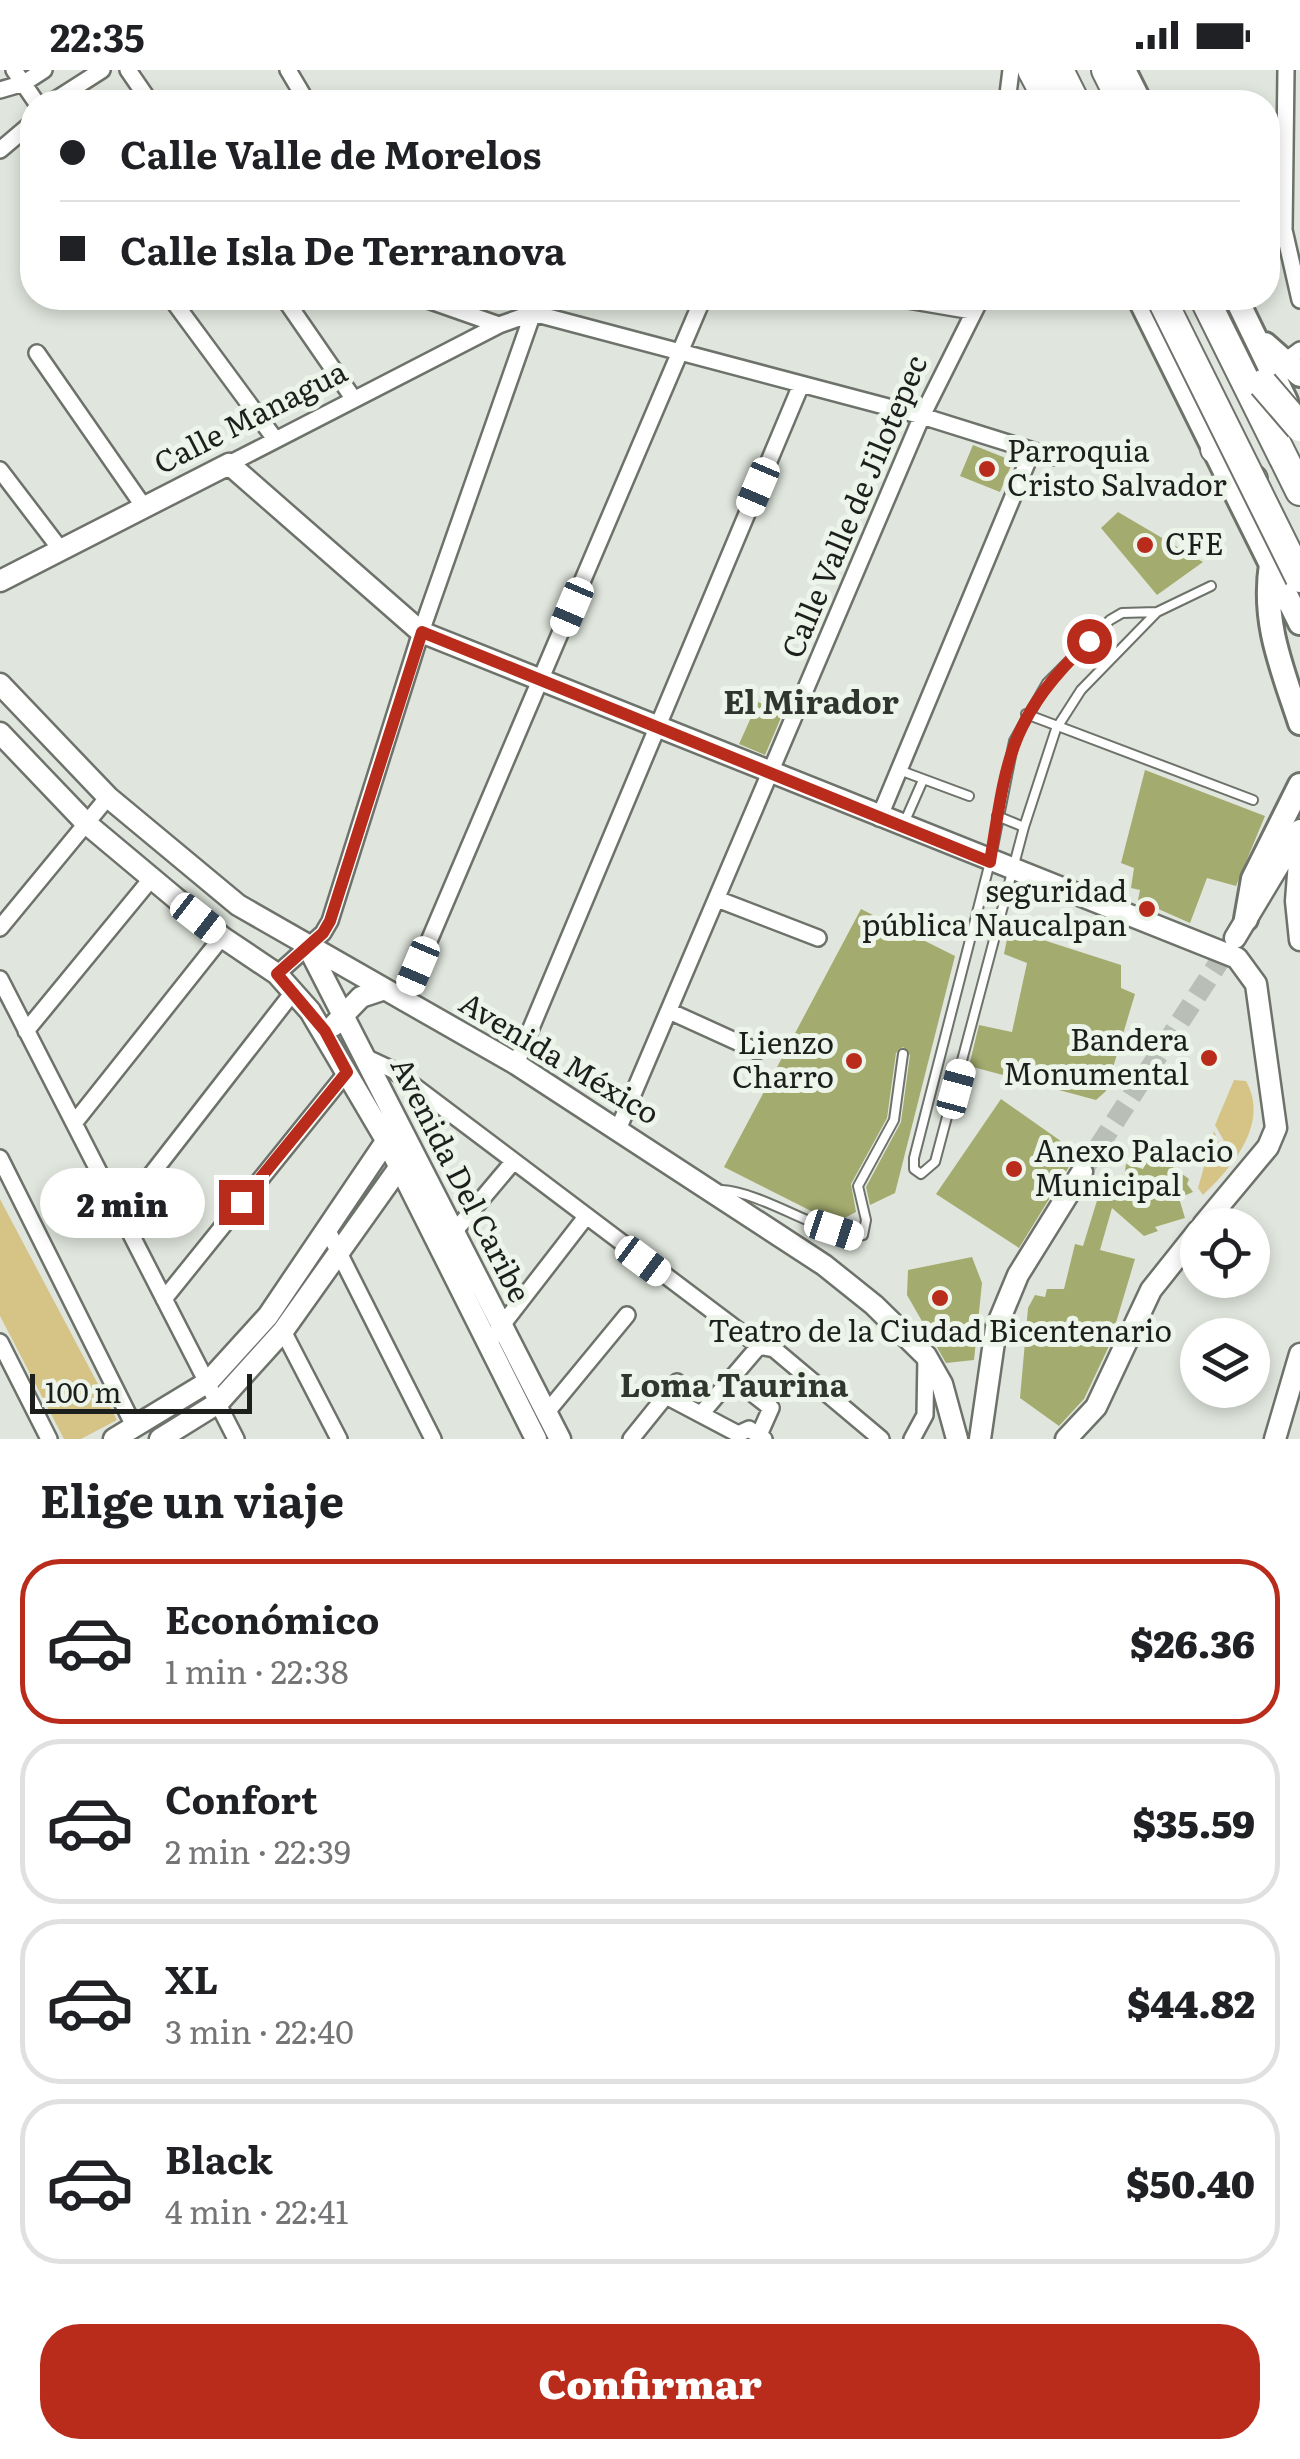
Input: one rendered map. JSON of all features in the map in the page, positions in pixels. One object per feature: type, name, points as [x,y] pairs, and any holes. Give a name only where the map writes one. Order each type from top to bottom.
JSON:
[{"type":"highway","points":[[1155,310],[1300,594]]},
{"type":"highway","points":[[1167,310],[1300,578]]},
{"type":"highway","points":[[1179,310],[1300,551]]},
{"type":"highway","points":[[1210,310],[1300,490]]},
{"type":"highway","points":[[1226,310],[1300,458]]},
{"type":"highway","points":[[1263,384],[1300,430]]},
{"type":"highway","points":[[1215,449],[1270,492]]},
{"type":"main road","points":[[1145,310],[1300,623]]},
{"type":"main road","points":[[1242,310],[1300,430]]},
{"type":"main road","points":[[1250,326],[1295,362]]},
{"type":"main road","points":[[229,464],[422,632],[990,862],[1239,938]]},
{"type":"main road","name":"Calle Managua","points":[[0,581],[229,464]]},
{"type":"main road","points":[[1272,564],[1265,602],[1300,723]]},
{"type":"main road","name":"Avenida México","points":[[0,684],[108,798],[238,904],[402,1002],[516,1064],[824,1265],[874,1305],[926,1356],[942,1384],[957,1439]]},
{"type":"main road","points":[[0,733],[88,824],[150,880],[277,974]]},
{"type":"main road","points":[[1217,1208],[1268,1147],[1276,1128],[1256,984],[1239,938],[1253,880],[1300,785]]},
{"type":"main road","points":[[1239,938],[1300,830]]},
{"type":"main road","points":[[1300,850],[1296,901],[1300,940]]},
{"type":"main road","name":"Avenida Del Caribe","points":[[308,947],[347,1072],[392,1132]]},
{"type":"main road","name":"Avenida Del Caribe","points":[[277,974],[363,1056],[392,1132],[495,1334],[548,1412],[560,1439]]},
{"type":"main road","points":[[334,1026],[361,998],[382,990]]},
{"type":"main road","points":[[114,1439],[208,1382],[268,1316],[392,1132]]},
{"type":"main road","points":[[160,1439],[218,1402],[283,1330],[406,1158]]},
{"type":"main road","name":"Avenida Del Caribe","points":[[406,1158],[454,1232],[536,1439]]},
{"type":"main road","points":[[980,1439],[996,1328],[1018,1275],[1082,1172]]},
{"type":"main road","points":[[1066,1439],[1096,1407],[1152,1290],[1180,1254]]},
{"type":"main road","points":[[1275,1439],[1295,1389],[1300,1354]]},
{"type":"street","points":[[0,90],[19,77],[44,70]]},
{"type":"street","points":[[71,90],[102,70]]},
{"type":"street","points":[[1286,70],[1292,159],[1284,244],[1300,300]]},
{"type":"street","points":[[0,150],[20,132]]},
{"type":"street","points":[[180,310],[275,438]]},
{"type":"street","points":[[292,310],[353,398]]},
{"type":"street","points":[[456,310],[499,325]]},
{"type":"street","points":[[528,310],[922,416],[1052,456]]},
{"type":"street","points":[[402,1002],[698,310]]},
{"type":"street","name":"Calle Valle de Jilotepec","points":[[618,1128],[922,416],[973,310]]},
{"type":"street","points":[[277,974],[330,921],[422,632],[533,314]]},
{"type":"street","name":"Calle Managua","points":[[229,464],[499,325],[533,314]]},
{"type":"street","points":[[37,354],[144,507]]},
{"type":"street","points":[[516,1064],[801,385]]},
{"type":"street","points":[[879,818],[1032,451]]},
{"type":"street","points":[[0,470],[61,550]]},
{"type":"street","points":[[0,928],[108,798]]},
{"type":"street","points":[[26,1031],[150,880]]},
{"type":"street","points":[[718,899],[818,938]]},
{"type":"street","points":[[75,1122],[222,936]]},
{"type":"street","points":[[0,979],[236,1439]]},
{"type":"street","points":[[120,1216],[294,991]]},
{"type":"street","points":[[669,1011],[757,1051]]},
{"type":"street","points":[[363,1056],[393,1070],[759,1346],[774,1349],[881,1439]]},
{"type":"street","points":[[164,1299],[347,1072]]},
{"type":"street","points":[[0,1158],[135,1428]]},
{"type":"street","points":[[454,1232],[513,1162]]},
{"type":"street","points":[[495,1334],[585,1218]]},
{"type":"street","points":[[328,1231],[433,1439]]},
{"type":"street","points":[[548,1412],[626,1315]]},
{"type":"street","points":[[283,1330],[338,1439]]},
{"type":"street","points":[[0,1342],[50,1439]]},
{"type":"street","points":[[701,1414],[759,1346]]},
{"type":"street","points":[[912,1439],[925,1415],[926,1356]]},
{"type":"street","points":[[666,1396],[738,1434],[757,1434],[771,1408],[734,1379]]},
{"type":"street","points":[[631,1439],[678,1382]]},
{"type":"lane","points":[[1156,612],[1122,613],[1110,620],[1047,683],[1014,741],[990,862],[914,1158],[914,1169],[921,1174],[935,1162],[1016,871],[1024,827],[1056,729],[1081,690],[1156,612],[1211,586]]},
{"type":"lane","points":[[1026,714],[1056,729],[1252,800]]},
{"type":"lane","points":[[899,770],[969,796]]},
{"type":"lane","points":[[903,826],[924,780]]},
{"type":"lane","points":[[997,816],[1024,827]]},
{"type":"lane","points":[[713,1190],[746,1192],[834,1230],[863,1235],[866,1220],[858,1186],[894,1120],[903,1054]]},
{"type":"shaded area","points":[[1234,1080],[1246,1081],[1252,1097],[1251,1129],[1236,1158],[1203,1195],[1198,1188],[1214,1131],[1226,1159],[1225,1143],[1215,1125]]},
{"type":"shaded area","points":[[0,1199],[117,1420],[81,1439],[64,1439],[0,1316]]},
{"type":"building","name":"Parroquia Cristo Salvador","points":[[973,445],[1013,461],[1000,492],[960,476]]},
{"type":"building","name":"CFE","points":[[1118,512],[1203,562],[1157,595],[1101,528]]},
{"type":"building","points":[[758,702],[783,713],[765,755],[739,744]]},
{"type":"building","points":[[1145,770],[1265,816],[1236,886],[1207,878],[1190,923],[1138,900],[1140,890],[1131,888],[1134,868],[1121,863]]},
{"type":"building","name":"Lienzo Charro","points":[[861,909],[955,956],[895,1193],[870,1205],[866,1187],[901,1122],[910,1055],[903,1047],[896,1053],[887,1118],[851,1184],[856,1212],[835,1223],[724,1167]]},
{"type":"building","points":[[1009,929],[1121,965],[1121,988],[1135,994],[1106,1091],[1096,1100],[969,1066],[979,1025],[1012,1032],[1027,963],[1004,954]]},
{"type":"building","name":"Anexo Palacio Municipal","points":[[1001,1099],[1082,1156],[1070,1165],[1019,1248],[936,1194]]},
{"type":"building","points":[[1152,1152],[1189,1179],[1187,1184],[1193,1192],[1179,1198],[1180,1220],[1155,1227],[1158,1231],[1144,1236],[1112,1208],[1100,1250],[1135,1259],[1109,1346],[1084,1399],[1059,1426],[1020,1398],[1028,1308],[1035,1295],[1045,1297],[1047,1289],[1064,1289],[1075,1244],[1083,1246],[1104,1178],[1124,1179],[1126,1164],[1143,1169]]},
{"type":"building","points":[[972,1257],[982,1283],[974,1360],[946,1363],[907,1295],[908,1270]]},
{"type":"tunnel","points":[[1082,1172],[1234,939]]},
{"type":"place","name":"Parroquia Cristo Salvador","points":[[987,469]]},
{"type":"place","name":"CFE","points":[[1145,545]]},
{"type":"place","name":"seguridad pública Naucalpan","points":[[1147,909]]},
{"type":"place","name":"Bandera Monumental","points":[[1209,1058]]},
{"type":"place","name":"Lienzo Charro","points":[[854,1061]]},
{"type":"place","name":"Anexo Palacio Municipal","points":[[1014,1169]]},
{"type":"place","name":"Teatro de la Ciudad Bicentenario","points":[[940,1298]]},
{"type":"district","name":"El Mirador","points":[[811,703]]},
{"type":"district","name":"Loma Taurina","points":[[734,1386]]},
{"type":"route","points":[[241,1202],[347,1072],[325,1031],[277,974],[323,933],[330,921],[422,632],[990,862],[1000,800],[1019,728],[1036,696],[1089,641]]}]
